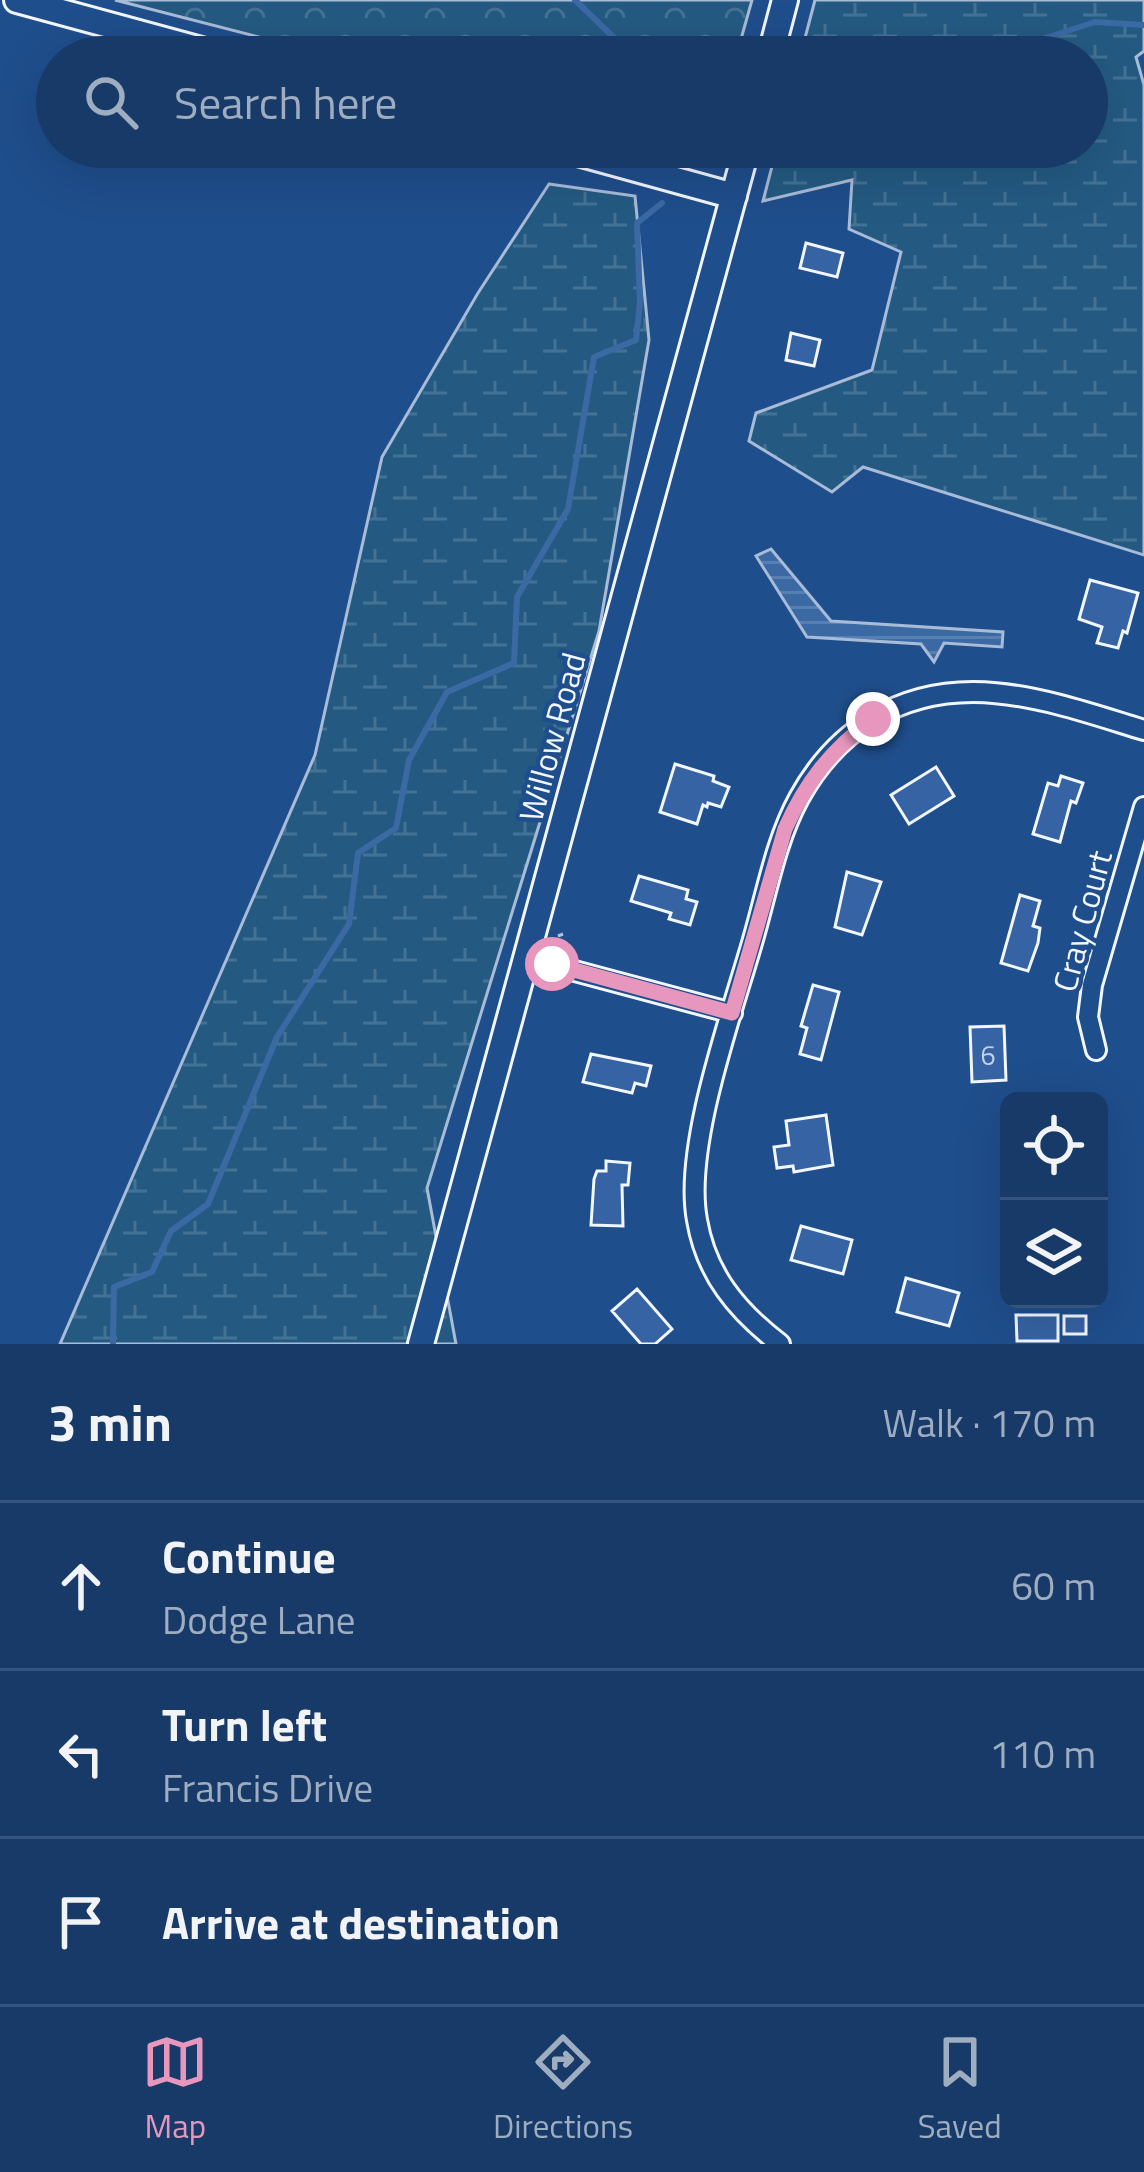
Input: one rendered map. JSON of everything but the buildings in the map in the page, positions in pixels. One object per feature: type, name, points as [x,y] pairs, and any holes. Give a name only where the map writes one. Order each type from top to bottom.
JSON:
[{"type":"street","points":[[17,0],[150,36]]},
{"type":"street","points":[[776,36],[785,0]]},
{"type":"street","points":[[632,168],[734,196]]},
{"type":"street","name":"Willow Road","points":[[421,1344],[741,168]]},
{"type":"street","points":[[780,1344],[753,1324],[716,1278],[696,1218],[696,1159],[732,1013],[797,802],[828,756],[873,719],[928,697],[989,691],[1021,694],[1144,730]]},
{"type":"street","name":"Cray Court","points":[[1096,1051],[1088,1018],[1092,985],[1144,807]]},
{"type":"street","points":[[526,958],[732,1013]]},
{"type":"green space","points":[[115,0],[752,0],[742,36],[255,36]]},
{"type":"green space","points":[[815,0],[1144,0],[1144,51],[1136,57],[1144,85],[1144,555],[863,467],[832,492],[749,441],[756,413],[872,370],[901,252],[849,229],[852,180],[763,201],[772,168],[1108,168],[1108,36],[806,36]]},
{"type":"green space","points":[[549,184],[635,196],[649,340],[599,631],[427,1188],[456,1344],[60,1344],[315,755],[382,457],[478,293]]},
{"type":"shaded area","points":[[771,549],[831,621],[1003,632],[1002,647],[944,643],[934,662],[921,644],[807,637],[756,556]]},
{"type":"waterway","points":[[575,0],[612,36]]},
{"type":"waterway","points":[[1052,36],[1095,22],[1144,25]]},
{"type":"waterway","points":[[113,1344],[114,1287],[152,1272],[171,1231],[208,1204],[277,1037],[349,924],[358,853],[396,828],[409,760],[447,692],[514,663],[517,597],[568,509],[594,357],[636,340],[640,303],[637,223],[662,203]]},
{"type":"route","points":[[552,964],[732,1013],[797,802],[828,756],[873,719]]}]
